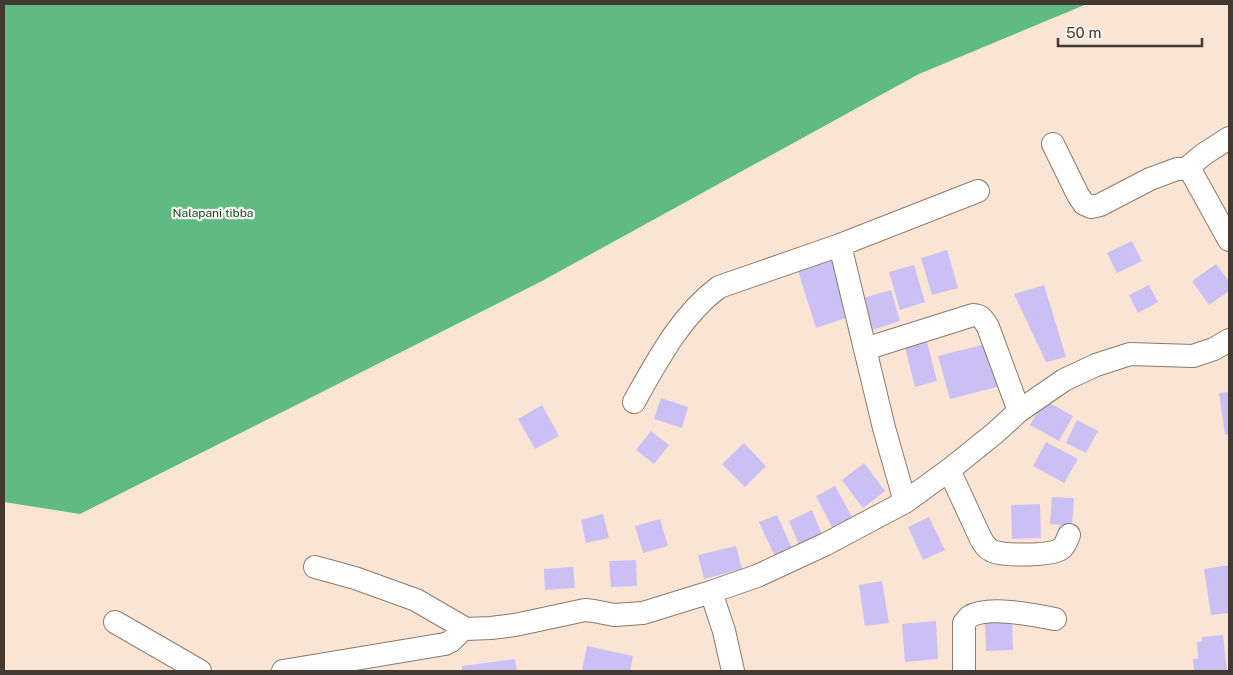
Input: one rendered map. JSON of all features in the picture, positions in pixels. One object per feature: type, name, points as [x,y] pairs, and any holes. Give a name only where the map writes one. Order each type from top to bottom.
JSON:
[{"type":"street","points":[[1053,144],[1078,195],[1084,204],[1090,207],[1100,205],[1150,179],[1177,169],[1186,168],[1229,138]]},
{"type":"street","points":[[1186,168],[1193,175],[1229,240]]},
{"type":"street","points":[[634,402],[661,354],[706,297],[719,287],[840,245],[978,191]]},
{"type":"street","points":[[840,245],[884,428],[905,502]]},
{"type":"street","points":[[865,349],[972,315],[980,316],[988,327],[1019,410]]},
{"type":"street","points":[[283,671],[445,644],[466,629],[515,625],[585,610],[614,615],[643,613],[757,576],[826,544],[905,502],[995,433],[1019,410],[1064,380],[1096,365],[1130,354],[1193,356],[1214,350],[1229,340]]},
{"type":"street","points":[[949,470],[985,547],[992,551],[1010,554],[1040,554],[1062,548],[1069,536]]},
{"type":"street","points":[[315,567],[355,578],[416,600],[466,629]]},
{"type":"street","points":[[711,592],[724,632],[733,671]]},
{"type":"street","points":[[964,671],[964,623],[969,617],[986,612],[1015,612],[1056,619]]},
{"type":"street","points":[[115,622],[192,670]]},
{"type":"green space","name":"Nalapani tibba","points":[[4,4],[1087,4],[919,74],[542,281],[80,514],[4,502]]},
{"type":"building","points":[[1132,241],[1142,261],[1117,273],[1107,253]]},
{"type":"building","points":[[947,250],[958,288],[932,295],[921,258]]},
{"type":"building","points":[[832,260],[849,317],[816,328],[798,271]]},
{"type":"building","points":[[1216,264],[1229,281],[1229,291],[1209,305],[1192,281]]},
{"type":"building","points":[[914,265],[925,302],[900,310],[889,272]]},
{"type":"building","points":[[1044,285],[1066,357],[1046,362],[1014,294]]},
{"type":"building","points":[[1149,285],[1158,302],[1138,313],[1129,295]]},
{"type":"building","points":[[891,290],[900,321],[872,330],[863,298]]},
{"type":"building","points":[[925,334],[937,381],[915,387],[903,340]]},
{"type":"building","points":[[990,343],[1001,386],[950,399],[938,356]]},
{"type":"building","points":[[1229,392],[1229,434],[1225,435],[1219,393]]},
{"type":"building","points":[[661,398],[688,407],[682,428],[654,419]]},
{"type":"building","points":[[1044,400],[1073,416],[1059,441],[1030,425]]},
{"type":"building","points":[[542,405],[559,436],[535,449],[518,419]]},
{"type":"building","points":[[1077,420],[1098,431],[1086,453],[1066,443]]},
{"type":"building","points":[[651,431],[669,445],[654,464],[636,450]]},
{"type":"building","points":[[1046,442],[1078,459],[1064,483],[1033,466]]},
{"type":"building","points":[[744,443],[766,466],[745,487],[722,464]]},
{"type":"building","points":[[864,463],[885,491],[863,508],[842,480]]},
{"type":"building","points":[[835,486],[854,521],[834,531],[816,496]]},
{"type":"building","points":[[1052,497],[1074,498],[1072,526],[1050,524]]},
{"type":"building","points":[[1040,504],[1041,538],[1012,539],[1011,505]]},
{"type":"building","points":[[812,510],[825,542],[802,552],[789,521]]},
{"type":"building","points":[[603,514],[609,538],[586,543],[581,520]]},
{"type":"building","points":[[777,515],[794,553],[777,561],[759,522]]},
{"type":"building","points":[[929,517],[945,550],[923,560],[908,527]]},
{"type":"building","points":[[660,519],[668,546],[643,553],[635,526]]},
{"type":"building","points":[[736,546],[742,569],[704,579],[698,555]]},
{"type":"building","points":[[636,560],[637,586],[611,587],[609,561]]},
{"type":"building","points":[[1229,565],[1229,613],[1211,615],[1204,569]]},
{"type":"building","points":[[573,567],[575,588],[545,590],[544,569]]},
{"type":"building","points":[[882,581],[889,623],[865,626],[859,585]]},
{"type":"building","points":[[936,621],[938,659],[905,662],[902,624]]},
{"type":"building","points":[[1012,622],[1013,650],[986,651],[985,623]]},
{"type":"building","points":[[1223,635],[1227,671],[1194,671],[1193,659],[1198,659],[1197,642],[1202,641],[1202,637]]},
{"type":"building","points":[[587,646],[633,656],[630,671],[582,670]]},
{"type":"building","points":[[515,659],[517,671],[462,671],[462,666]]}]
